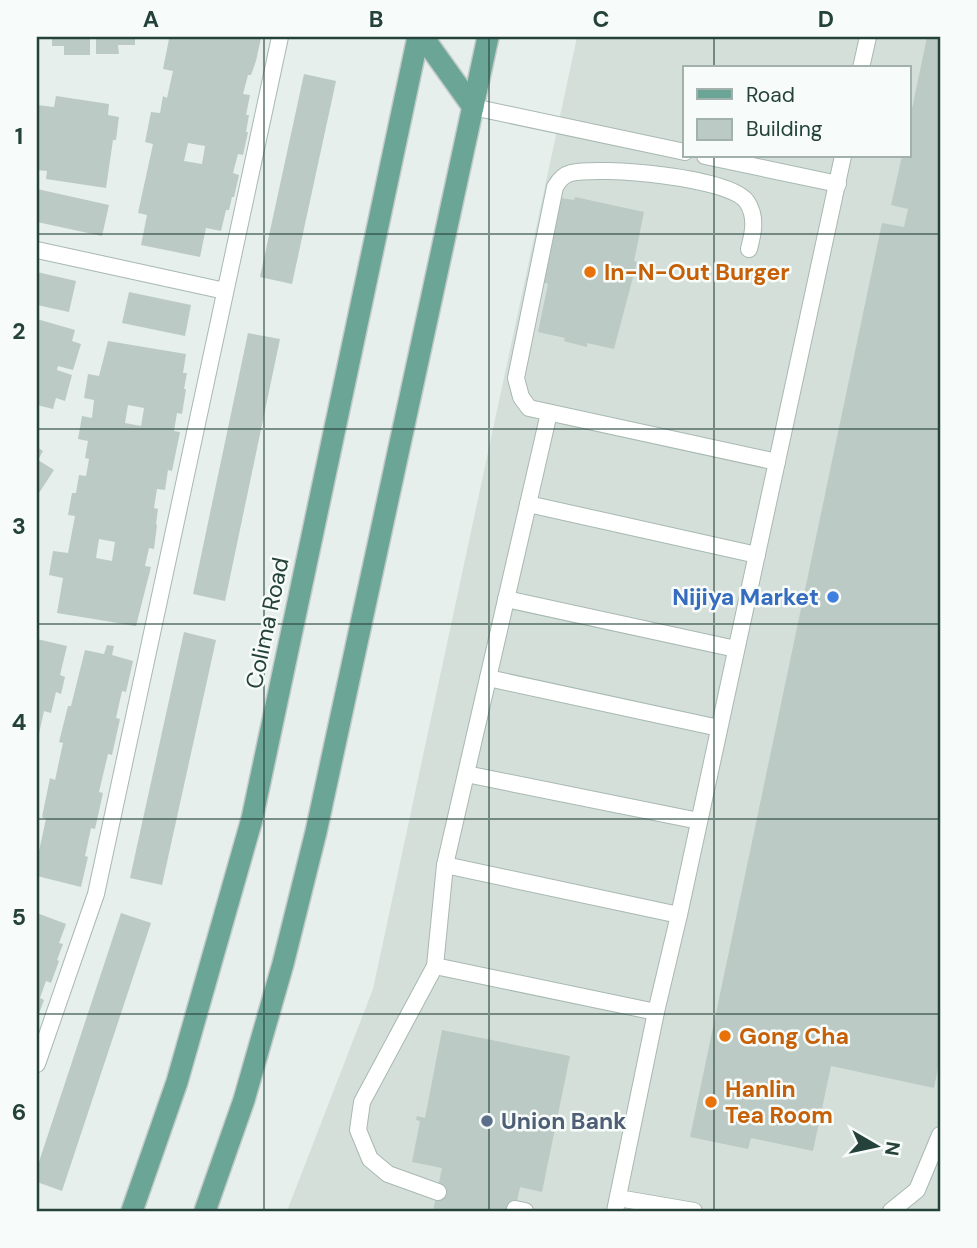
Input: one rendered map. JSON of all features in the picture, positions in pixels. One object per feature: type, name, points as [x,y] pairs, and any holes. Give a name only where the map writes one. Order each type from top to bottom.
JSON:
[{"type":"main road","points":[[420,37],[473,107]]},
{"type":"main road","name":"Colima Road","points":[[132,1211],[177,1082],[252,819],[420,37]]},
{"type":"main road","points":[[205,1211],[244,1100],[283,964],[316,832],[488,37]]},
{"type":"lane","points":[[37,1064],[96,894],[280,37]]},
{"type":"lane","points":[[861,66],[868,37]]},
{"type":"lane","points":[[473,107],[683,152]]},
{"type":"lane","points":[[714,158],[838,184]]},
{"type":"lane","points":[[694,1211],[616,1205],[843,158]]},
{"type":"lane","points":[[749,249],[754,227],[749,204],[739,193],[691,178],[611,172],[571,173],[561,178],[555,187],[516,378],[521,397],[529,408],[777,462]]},
{"type":"lane","points":[[37,250],[225,291]]},
{"type":"lane","points":[[438,1192],[388,1174],[370,1158],[358,1130],[362,1102],[435,966],[445,865],[549,413]]},
{"type":"lane","points":[[528,504],[757,555]]},
{"type":"lane","points":[[506,599],[736,649]]},
{"type":"lane","points":[[488,678],[719,728]]},
{"type":"lane","points":[[466,774],[699,821]]},
{"type":"lane","points":[[445,865],[679,915]]},
{"type":"lane","points":[[435,966],[656,1012]]},
{"type":"lane","points":[[891,1211],[917,1190],[940,1135]]},
{"type":"shaded area","points":[[577,37],[940,37],[940,1211],[287,1211],[373,989]]},
{"type":"building","points":[[52,37],[90,37],[90,55],[64,55],[64,46],[52,46]]},
{"type":"building","points":[[96,37],[135,37],[135,45],[118,45],[119,54],[96,54]]},
{"type":"building","points":[[162,37],[261,38],[256,61],[251,75],[248,75],[243,94],[250,95],[246,115],[249,115],[248,132],[243,155],[238,154],[233,173],[239,175],[234,197],[229,210],[226,210],[221,231],[206,228],[200,257],[141,245],[147,215],[138,213],[153,144],[145,142],[151,112],[160,113],[163,96],[167,98],[173,71],[163,69],[169,39]],"holes":[[[188,143],[205,146],[202,164],[184,161]]]},
{"type":"building","points":[[927,37],[940,37],[940,1057],[934,1088],[831,1066],[813,1151],[751,1138],[748,1149],[690,1137],[882,223],[904,227],[908,209],[891,205],[902,158],[911,158],[911,113]]},
{"type":"building","points":[[304,74],[336,81],[292,284],[260,277]]},
{"type":"building","points":[[56,96],[109,104],[108,115],[119,117],[106,188],[46,179],[47,171],[37,170],[37,105],[54,107]]},
{"type":"building","points":[[37,189],[109,205],[102,236],[37,222]]},
{"type":"building","name":"In-N-Out Burger","points":[[575,197],[644,212],[634,261],[637,262],[614,349],[587,343],[587,347],[564,341],[565,338],[538,332],[548,284],[542,282],[561,198],[574,200]]},
{"type":"building","points":[[37,272],[76,281],[69,312],[37,305]]},
{"type":"building","points":[[129,292],[191,305],[185,336],[122,323]]},
{"type":"building","points":[[37,319],[75,330],[72,341],[81,344],[73,370],[58,366],[57,370],[72,375],[65,401],[56,398],[53,409],[37,405]]},
{"type":"building","points":[[248,333],[280,339],[225,601],[193,594]]},
{"type":"building","points":[[108,341],[186,354],[183,373],[187,373],[186,389],[182,414],[177,413],[174,431],[180,432],[172,471],[168,470],[165,490],[157,489],[154,549],[149,548],[145,566],[151,567],[136,626],[57,613],[63,578],[49,575],[53,551],[68,553],[75,516],[68,515],[72,493],[76,493],[79,475],[86,476],[89,459],[85,458],[88,441],[78,439],[82,416],[92,418],[94,400],[84,398],[88,374],[99,376]],"holes":[[[128,405],[144,408],[141,426],[125,423]],[[99,539],[115,542],[112,561],[96,558]]]},
{"type":"building","points":[[37,447],[43,451],[38,460],[54,470],[37,496]]},
{"type":"building","points":[[184,632],[216,640],[162,885],[130,878]]},
{"type":"building","points":[[37,639],[67,646],[60,675],[65,677],[61,694],[56,692],[51,713],[44,711],[38,738]]},
{"type":"building","points":[[107,645],[114,646],[112,655],[133,661],[126,692],[122,691],[116,718],[120,719],[112,755],[108,754],[99,792],[103,793],[95,829],[91,828],[81,887],[37,876],[37,860],[46,819],[42,817],[50,778],[55,780],[63,743],[59,742],[85,650],[104,654]]},
{"type":"building","points":[[37,913],[66,924],[59,943],[63,944],[57,960],[59,961],[51,983],[46,981],[40,998],[44,1000],[37,1019]]},
{"type":"building","points":[[121,913],[151,923],[62,1191],[37,1182],[37,1168]]},
{"type":"building","name":"Union Bank","points":[[442,1030],[570,1056],[542,1192],[520,1187],[515,1211],[433,1211],[442,1168],[412,1162],[420,1121],[416,1120],[417,1116],[425,1118]]},
{"type":"place","name":"In-N-Out Burger","points":[[590,272]]},
{"type":"place","name":"Nijiya Market","points":[[833,597]]},
{"type":"place","name":"Gong Cha","points":[[725,1036]]},
{"type":"place","name":"Hanlin Tea Room","points":[[711,1102]]},
{"type":"place","name":"Union Bank","points":[[487,1121]]}]
